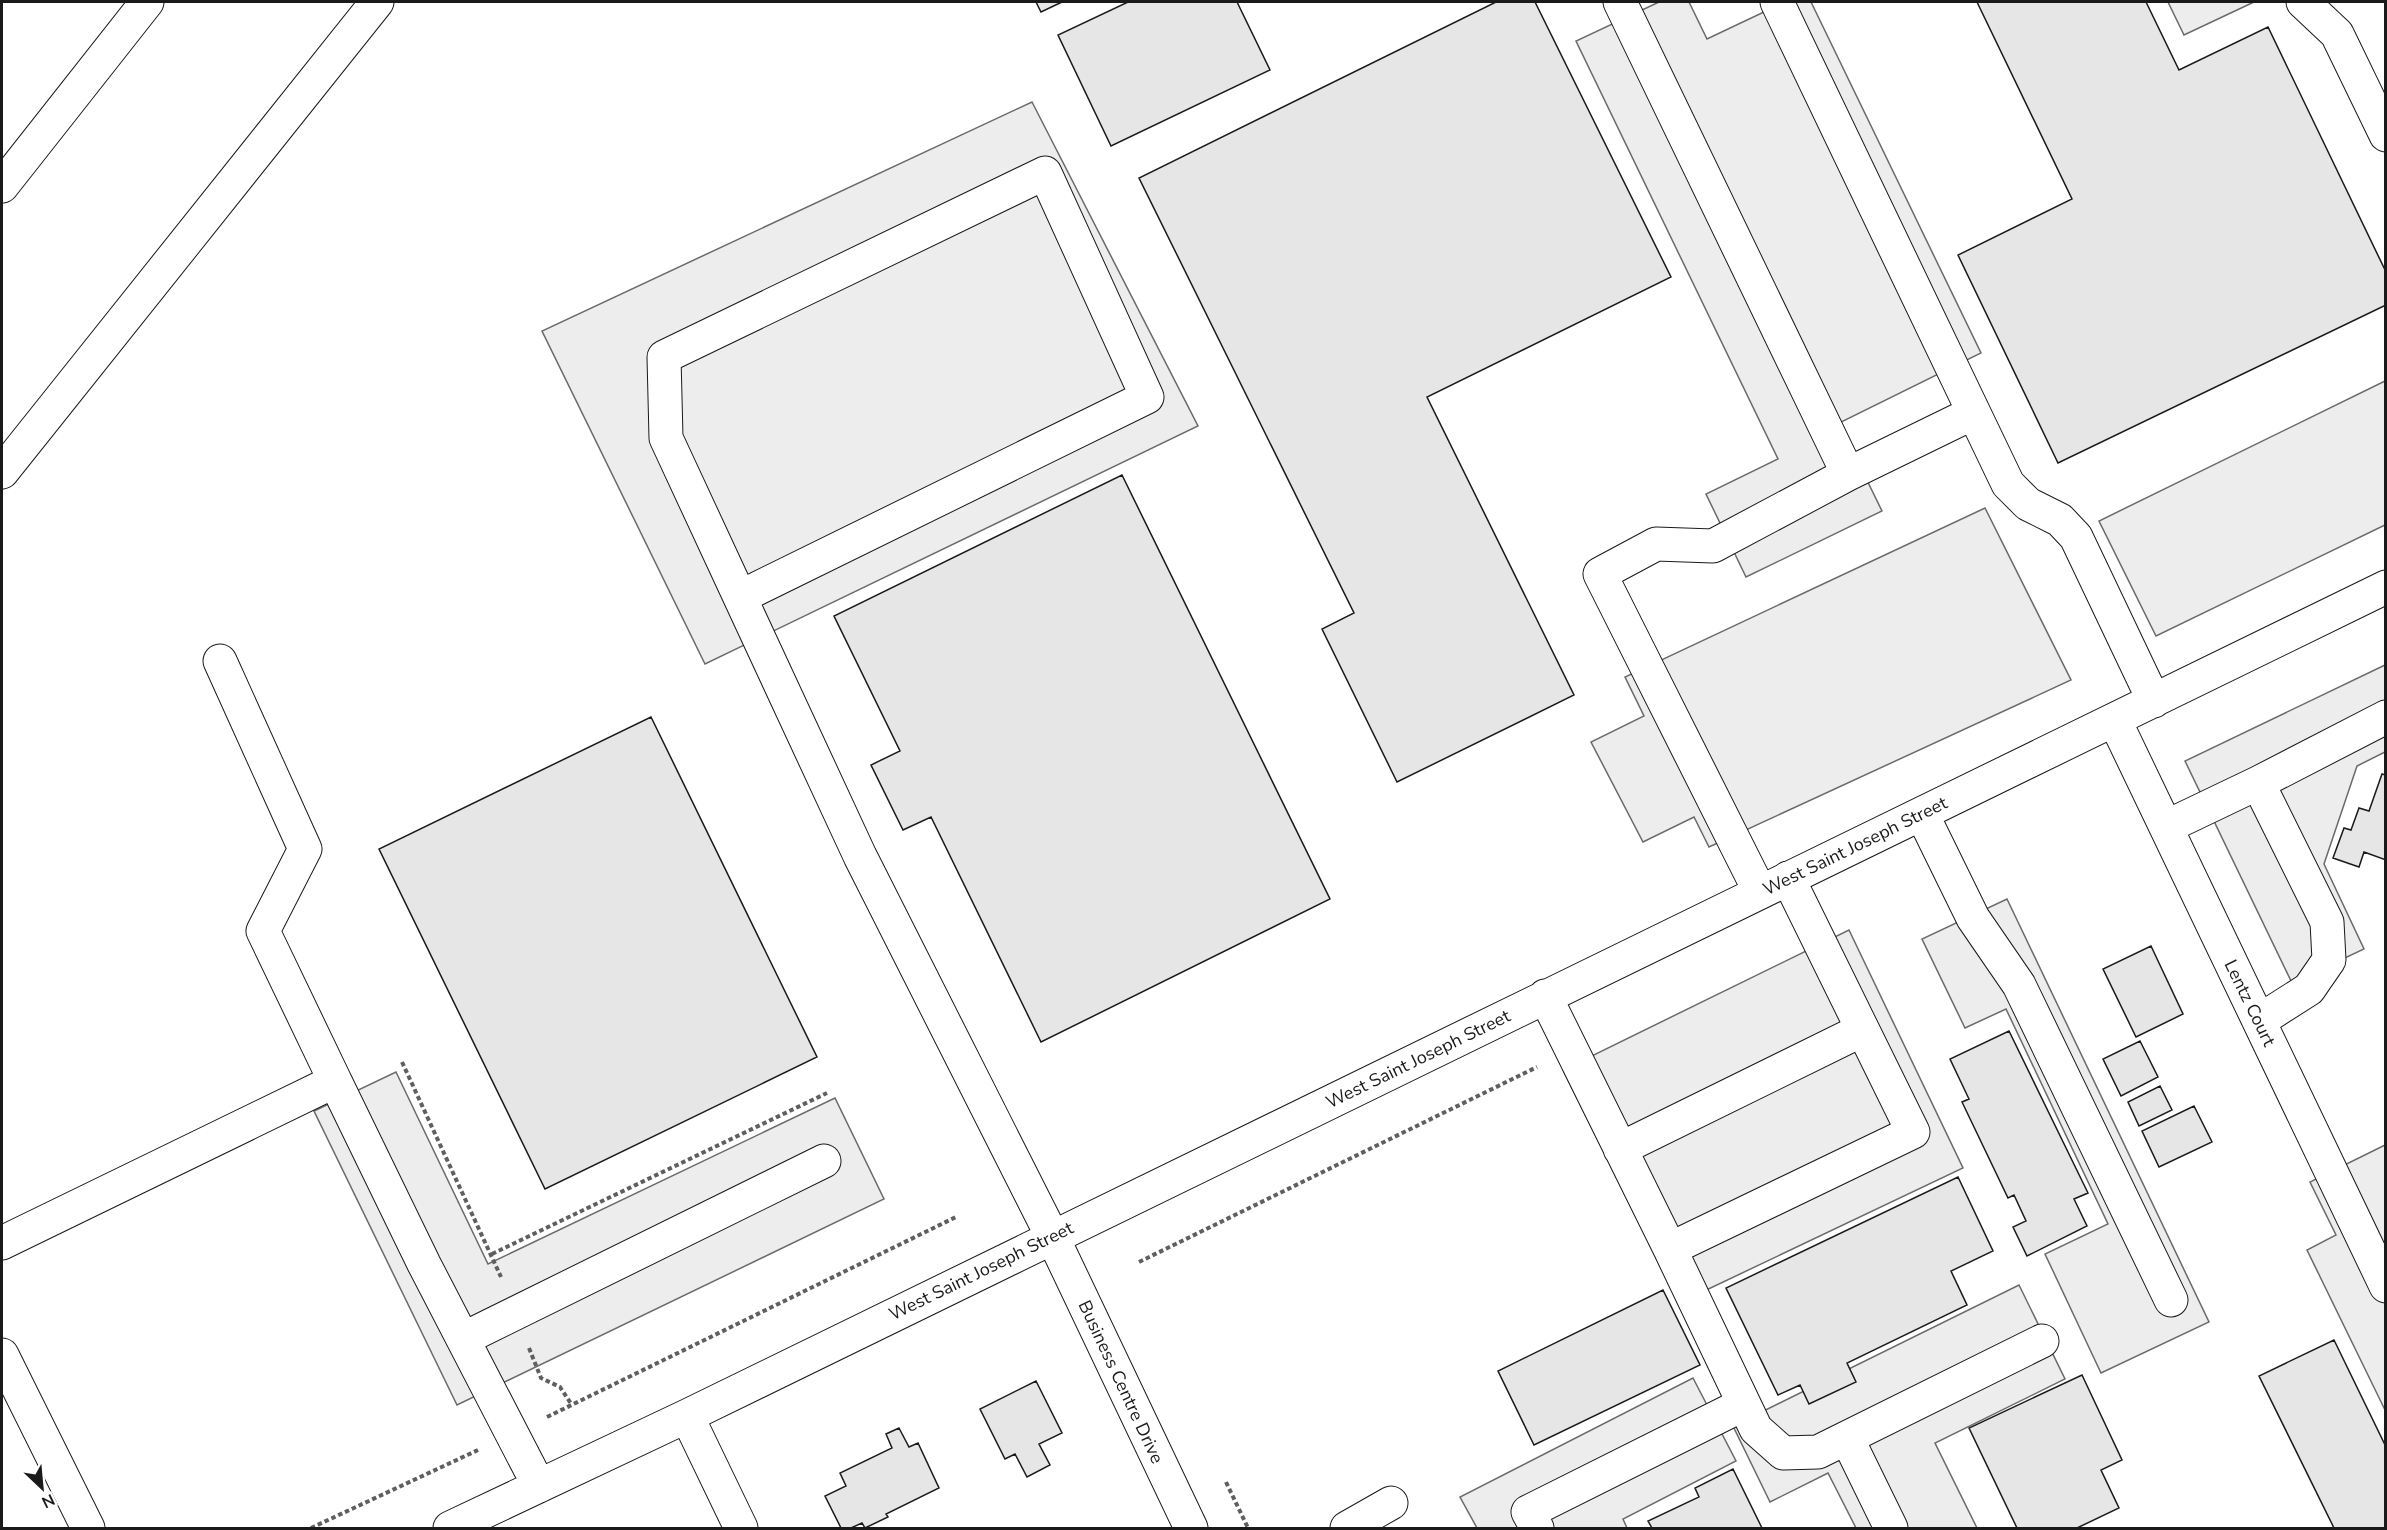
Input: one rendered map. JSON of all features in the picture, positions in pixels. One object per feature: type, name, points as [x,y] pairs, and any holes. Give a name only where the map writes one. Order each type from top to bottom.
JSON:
[{"type":"main road","points":[[2,186],[147,2]]},
{"type":"main road","points":[[2,472],[376,2]]},
{"type":"main road","points":[[1620,2],[1848,474]]},
{"type":"main road","points":[[1776,2],[2008,484],[2028,504],[2060,520],[2076,537],[2154,701]]},
{"type":"main road","points":[[2303,2],[2337,34],[2385,135]]},
{"type":"main road","name":"Business Centre Drive","points":[[740,597],[1147,397],[1045,173],[664,357],[666,438],[860,856],[1052,1236],[1191,1528]]},
{"type":"main road","points":[[1670,1249],[1913,1132],[1862,1030],[1774,885],[1600,574],[1656,543],[1713,546],[1848,474],[1973,413]]},
{"type":"main road","name":"West Saint Joseph Street","points":[[450,1528],[687,1416],[2385,587]]},
{"type":"main road","points":[[220,662],[305,849],[263,931],[463,1339],[539,1485]]},
{"type":"main road","points":[[2166,827],[2258,783],[2385,717]]},
{"type":"main road","name":"Lentz Court","points":[[2115,720],[2385,1286]]},
{"type":"main road","points":[[2258,783],[2326,922],[2330,960],[2309,990],[2259,1022]]},
{"type":"main road","points":[[1922,814],[1973,918],[2019,985],[2171,1300]]},
{"type":"main road","points":[[1545,996],[1756,1429],[1783,1453],[1818,1452],[2042,1341]]},
{"type":"main road","points":[[1620,1149],[1862,1030]]},
{"type":"main road","points":[[2,1243],[335,1081]]},
{"type":"main road","points":[[463,1339],[824,1161]]},
{"type":"main road","points":[[2,1355],[88,1528]]},
{"type":"main road","points":[[1537,1528],[1528,1512],[1744,1404]]},
{"type":"main road","points":[[687,1416],[741,1528]]},
{"type":"main road","points":[[1847,1437],[1891,1528]]},
{"type":"main road","points":[[1347,1528],[1391,1503]]},
{"type":"path","points":[[1139,1262],[1572,1050]]},
{"type":"path","points":[[402,1062],[492,1254],[541,1378],[560,1387],[572,1405]]},
{"type":"path","points":[[492,1254],[826,1092]]},
{"type":"path","points":[[311,1528],[512,1434],[956,1218]]},
{"type":"path","points":[[1226,1482],[1248,1528]]},
{"type":"shaded area","points":[[1659,2],[1689,2],[1707,39],[1785,2],[1811,2],[1981,353],[1839,423],[1882,511],[1746,577],[1706,494],[1778,459],[1576,41]]},
{"type":"shaded area","points":[[2168,2],[2254,2],[2184,35]]},
{"type":"shaded area","points":[[1032,102],[1198,426],[705,664],[542,331]]},
{"type":"shaded area","points":[[2385,381],[2385,525],[2156,636],[2099,521]]},
{"type":"shaded area","points":[[1985,508],[2071,680],[1709,847],[1694,817],[1643,842],[1591,742],[1644,716],[1625,677]]},
{"type":"shaded area","points":[[2385,665],[2385,752],[2357,766],[2324,864],[2364,949],[2292,983],[2185,761]]},
{"type":"shaded area","points":[[2007,899],[2209,1322],[2101,1373],[2045,1254],[2108,1224],[2006,1009],[1965,1028],[1922,939]]},
{"type":"shaded area","points":[[1849,930],[1963,1168],[1679,1303],[1563,1070]]},
{"type":"shaded area","points":[[396,1072],[488,1264],[835,1098],[884,1199],[457,1405],[314,1111]]},
{"type":"shaded area","points":[[2385,1145],[2385,1410],[2307,1250],[2336,1235],[2310,1182]]},
{"type":"shaded area","points":[[2019,1285],[2065,1379],[1935,1443],[1977,1528],[1856,1528],[1828,1473],[1770,1502],[1733,1426]]},
{"type":"shaded area","points":[[1693,1378],[1736,1461],[1623,1519],[1627,1528],[1477,1528],[1460,1497]]},
{"type":"building","points":[[1036,2],[1062,2],[1041,12]]},
{"type":"building","points":[[1128,2],[1237,2],[1270,70],[1111,146],[1058,35]]},
{"type":"building","points":[[1496,2],[1535,2],[1671,277],[1427,397],[1574,695],[1397,782],[1322,629],[1354,613],[1139,178]]},
{"type":"building","points":[[1977,2],[2146,2],[2179,70],[2268,27],[2386,272],[2386,305],[2058,463],[1958,255],[2072,199]]},
{"type":"building","points":[[1122,475],[1330,899],[1041,1042],[931,817],[903,830],[871,765],[900,751],[834,616]]},
{"type":"building","points":[[651,717],[817,1057],[545,1189],[379,849]]},
{"type":"building","points":[[2382,774],[2386,775],[2386,860],[2364,852],[2359,867],[2333,858],[2344,828],[2351,830],[2359,808],[2369,811]]},
{"type":"building","points":[[2151,946],[2183,1014],[2136,1037],[2103,969]]},
{"type":"building","points":[[2009,1031],[2088,1193],[2074,1199],[2087,1226],[2027,1256],[2013,1227],[2026,1221],[2014,1195],[2008,1198],[1962,1102],[1969,1099],[1950,1059]]},
{"type":"building","points":[[2140,1041],[2158,1077],[2121,1096],[2103,1059]]},
{"type":"building","points":[[2160,1086],[2172,1110],[2139,1126],[2128,1102]]},
{"type":"building","points":[[2194,1106],[2212,1142],[2159,1167],[2142,1131]]},
{"type":"building","points":[[1958,1177],[1993,1251],[1951,1271],[1967,1305],[1847,1363],[1856,1382],[1809,1404],[1800,1385],[1778,1395],[1726,1288]]},
{"type":"building","points":[[1663,1290],[1700,1365],[1534,1445],[1498,1371]]},
{"type":"building","points":[[2334,1340],[2386,1447],[2386,1528],[2334,1528],[2259,1376]]},
{"type":"building","points":[[2082,1375],[2122,1460],[2101,1470],[2119,1508],[2077,1528],[2017,1528],[1969,1428]]},
{"type":"building","points":[[1036,1381],[1062,1433],[1039,1444],[1050,1465],[1027,1477],[1015,1454],[1005,1459],[980,1409]]},
{"type":"building","points":[[899,1428],[909,1447],[918,1443],[939,1488],[886,1514],[888,1517],[865,1528],[862,1523],[851,1528],[841,1528],[825,1496],[846,1486],[840,1473],[892,1448],[886,1434]]},
{"type":"building","points":[[1733,1469],[1762,1528],[1652,1528],[1648,1521],[1699,1497],[1695,1488]]}]
